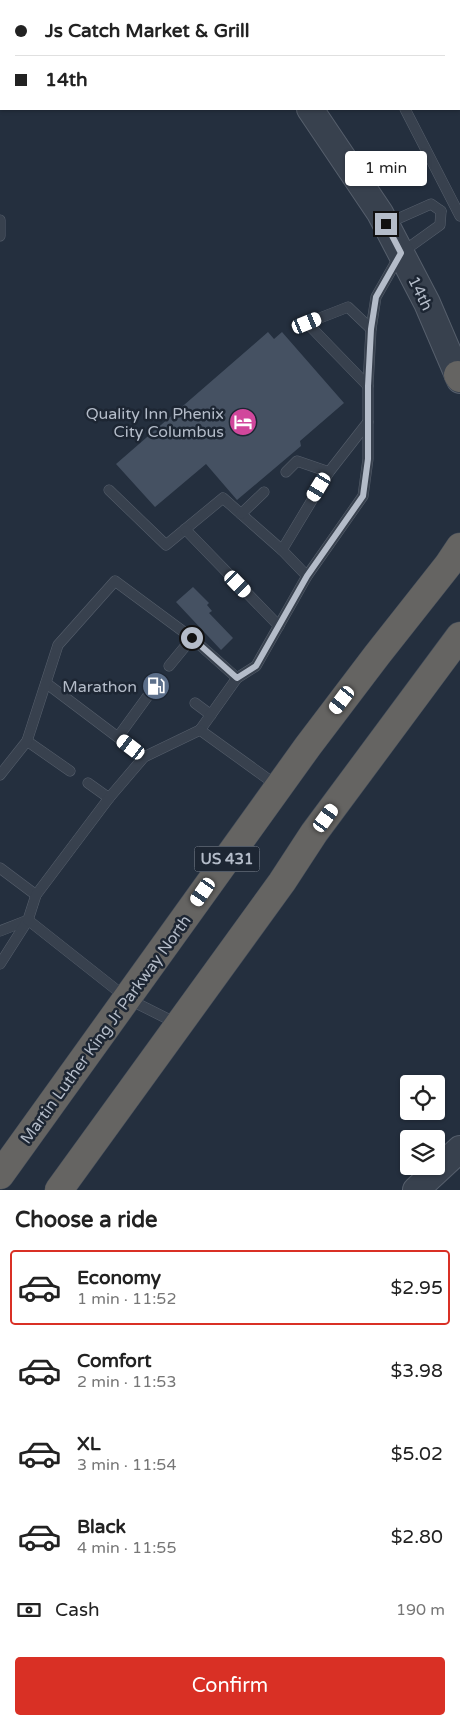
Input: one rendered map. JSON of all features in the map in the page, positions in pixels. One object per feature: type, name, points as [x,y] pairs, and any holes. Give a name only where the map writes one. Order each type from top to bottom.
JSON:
[{"type":"highway","name":"Martin Luther King Jr Parkway North","points":[[0,1174],[128,999],[279,786],[460,547]]},
{"type":"highway","points":[[59,1190],[460,636]]},
{"type":"street","name":"14th","points":[[311,110],[362,184],[386,224],[427,303],[459,378]]},
{"type":"street","points":[[416,1190],[460,1149]]},
{"type":"lane","points":[[406,110],[460,216]]},
{"type":"lane","points":[[386,224],[431,204],[441,211]]},
{"type":"lane","points":[[441,211],[454,204]]},
{"type":"lane","points":[[0,964],[28,920],[36,895],[109,798],[144,756],[200,730],[237,678],[256,666],[307,576],[363,496],[368,459],[368,386],[371,329],[376,297],[401,253],[440,225],[441,211]]},
{"type":"lane","points":[[0,220],[0,236]]},
{"type":"lane","points":[[368,386],[307,323],[348,307],[371,329]]},
{"type":"lane","points":[[282,550],[329,472],[368,422]]},
{"type":"lane","points":[[286,472],[297,461],[329,472]]},
{"type":"lane","points":[[109,490],[166,545],[222,498],[282,550],[307,576]]},
{"type":"lane","points":[[241,514],[264,492]]},
{"type":"lane","points":[[185,529],[279,626]]},
{"type":"lane","points":[[0,775],[27,741],[58,645],[115,581],[192,638],[237,678]]},
{"type":"lane","points":[[169,666],[192,638]]},
{"type":"lane","points":[[46,683],[144,756]]},
{"type":"lane","points":[[118,737],[150,693]]},
{"type":"lane","points":[[195,703],[211,715]]},
{"type":"lane","points":[[200,730],[279,786]]},
{"type":"lane","points":[[27,741],[70,771]]},
{"type":"lane","points":[[88,783],[109,798]]},
{"type":"lane","points":[[0,868],[36,895]]},
{"type":"lane","points":[[28,920],[128,999],[178,1024]]},
{"type":"lane","points":[[0,931],[28,920]]},
{"type":"building","name":"Quality Inn Phenix City Columbus","points":[[268,332],[274,339],[282,332],[344,403],[300,441],[301,446],[237,500],[206,464],[155,507],[116,464]]},
{"type":"building","points":[[193,587],[209,603],[207,605],[212,611],[209,613],[233,638],[221,650],[176,602]]},
{"type":"place","name":"Quality Inn Phenix City Columbus","points":[[243,422]]},
{"type":"place","name":"Marathon","points":[[156,686]]},
{"type":"route","points":[[192,638],[237,678],[256,666],[307,576],[363,496],[368,459],[368,386],[371,329],[376,297],[401,253],[386,224]]}]
